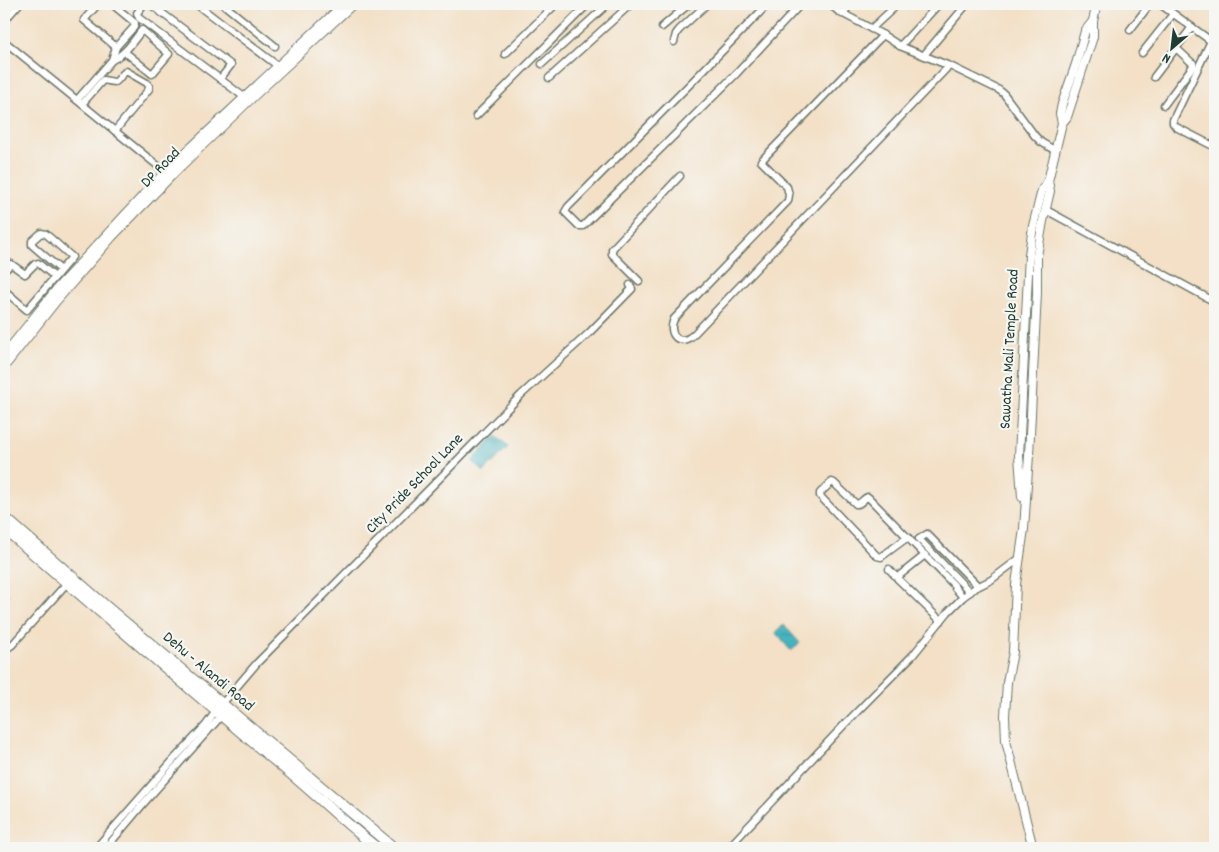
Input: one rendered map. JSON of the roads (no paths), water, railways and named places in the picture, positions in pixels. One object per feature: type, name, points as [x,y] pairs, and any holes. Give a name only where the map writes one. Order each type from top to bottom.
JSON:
[{"type":"main road","name":"Dehu - Alandi Road","points":[[4,517],[106,606],[343,820],[377,848]]},
{"type":"main road","name":"Dehu - Alandi Road","points":[[4,528],[222,710],[394,848]]},
{"type":"street","points":[[4,21],[19,4]]},
{"type":"street","points":[[98,4],[84,20],[116,47]]},
{"type":"street","points":[[80,102],[112,60],[116,47],[134,27],[135,23],[112,4]]},
{"type":"street","points":[[144,4],[136,13],[139,18],[247,99]]},
{"type":"street","points":[[150,4],[231,65],[220,79]]},
{"type":"street","points":[[196,4],[278,66]]},
{"type":"street","points":[[223,4],[276,46]]},
{"type":"street","name":"DP Road","points":[[247,99],[278,66],[344,4]]},
{"type":"street","name":"DP Road","points":[[4,367],[66,279],[168,174],[247,99],[353,4]]},
{"type":"street","points":[[506,54],[556,4]]},
{"type":"street","points":[[476,116],[588,4]]},
{"type":"street","points":[[542,64],[608,4]]},
{"type":"street","points":[[549,78],[631,4]]},
{"type":"street","points":[[662,27],[688,4]]},
{"type":"street","points":[[674,42],[679,30],[707,4]]},
{"type":"street","points":[[768,4],[568,207],[565,212],[566,214],[579,226],[583,226],[729,81],[801,4]]},
{"type":"street","points":[[829,4],[842,14],[900,46],[994,87],[1004,94],[1034,136],[1054,150]]},
{"type":"street","points":[[842,14],[851,4]]},
{"type":"street","points":[[871,29],[898,4]]},
{"type":"street","points":[[900,46],[939,4]]},
{"type":"street","points":[[924,55],[967,4]]},
{"type":"street","name":"Sawatha Mali Temple Road","points":[[1033,848],[1006,741],[1005,716],[1006,695],[1013,652],[1016,584],[1024,522],[1030,446],[1037,256],[1050,191],[1048,181],[1054,150],[1062,123],[1067,117],[1093,37],[1093,21],[1097,4]]},
{"type":"street","points":[[1130,30],[1150,4]]},
{"type":"street","points":[[1160,4],[1212,41]]},
{"type":"street","points":[[1142,53],[1173,14]]},
{"type":"street","points":[[1154,77],[1192,27]]},
{"type":"street","points":[[112,60],[124,52],[142,30],[169,54],[152,74],[124,52]]},
{"type":"street","points":[[1215,34],[1173,120],[1176,127],[1215,147]]},
{"type":"street","points":[[883,35],[761,161],[786,187],[789,195],[788,201],[674,319],[671,326],[672,334],[676,338],[688,339],[693,335],[949,66]]},
{"type":"street","points":[[4,41],[168,174]]},
{"type":"street","points":[[1164,105],[1193,66],[1193,63],[1176,48]]},
{"type":"street","points":[[80,102],[103,80],[116,82],[126,71],[147,83],[149,90],[115,131]]},
{"type":"street","name":"DP Road","points":[[4,355],[168,174]]},
{"type":"street","points":[[639,281],[612,254],[612,249],[680,176]]},
{"type":"street","name":"Sawatha Mali Temple Road","points":[[1024,522],[1019,456],[1028,255],[1042,190],[1048,181]]},
{"type":"street","points":[[1046,210],[1215,302]]},
{"type":"street","points":[[4,290],[27,310],[58,273],[72,257],[44,233],[39,234],[32,241],[32,246],[58,273],[66,279]]},
{"type":"street","points":[[4,271],[11,264],[25,274],[38,263],[58,273]]},
{"type":"street","name":"City Pride School Lane","points":[[222,710],[257,663],[521,395],[589,333],[631,287]]},
{"type":"street","points":[[908,537],[881,557],[877,556],[820,496],[820,493],[832,482],[857,505],[868,497],[908,537],[954,585],[966,594]]},
{"type":"street","points":[[966,594],[919,539],[927,534],[978,586]]},
{"type":"street","points":[[898,579],[900,575],[925,555]]},
{"type":"street","points":[[728,848],[838,731],[913,655],[966,594],[991,580],[1020,558]]},
{"type":"street","points":[[888,569],[941,621]]},
{"type":"street","points":[[4,645],[9,647],[12,645],[67,582]]},
{"type":"street","points":[[96,848],[176,757],[222,710]]},
{"type":"street","points":[[106,848],[222,710]]},
{"type":"water","points":[[495,436],[508,447],[484,472],[472,461]]},
{"type":"water","points":[[784,625],[800,643],[791,651],[775,632]]}]
